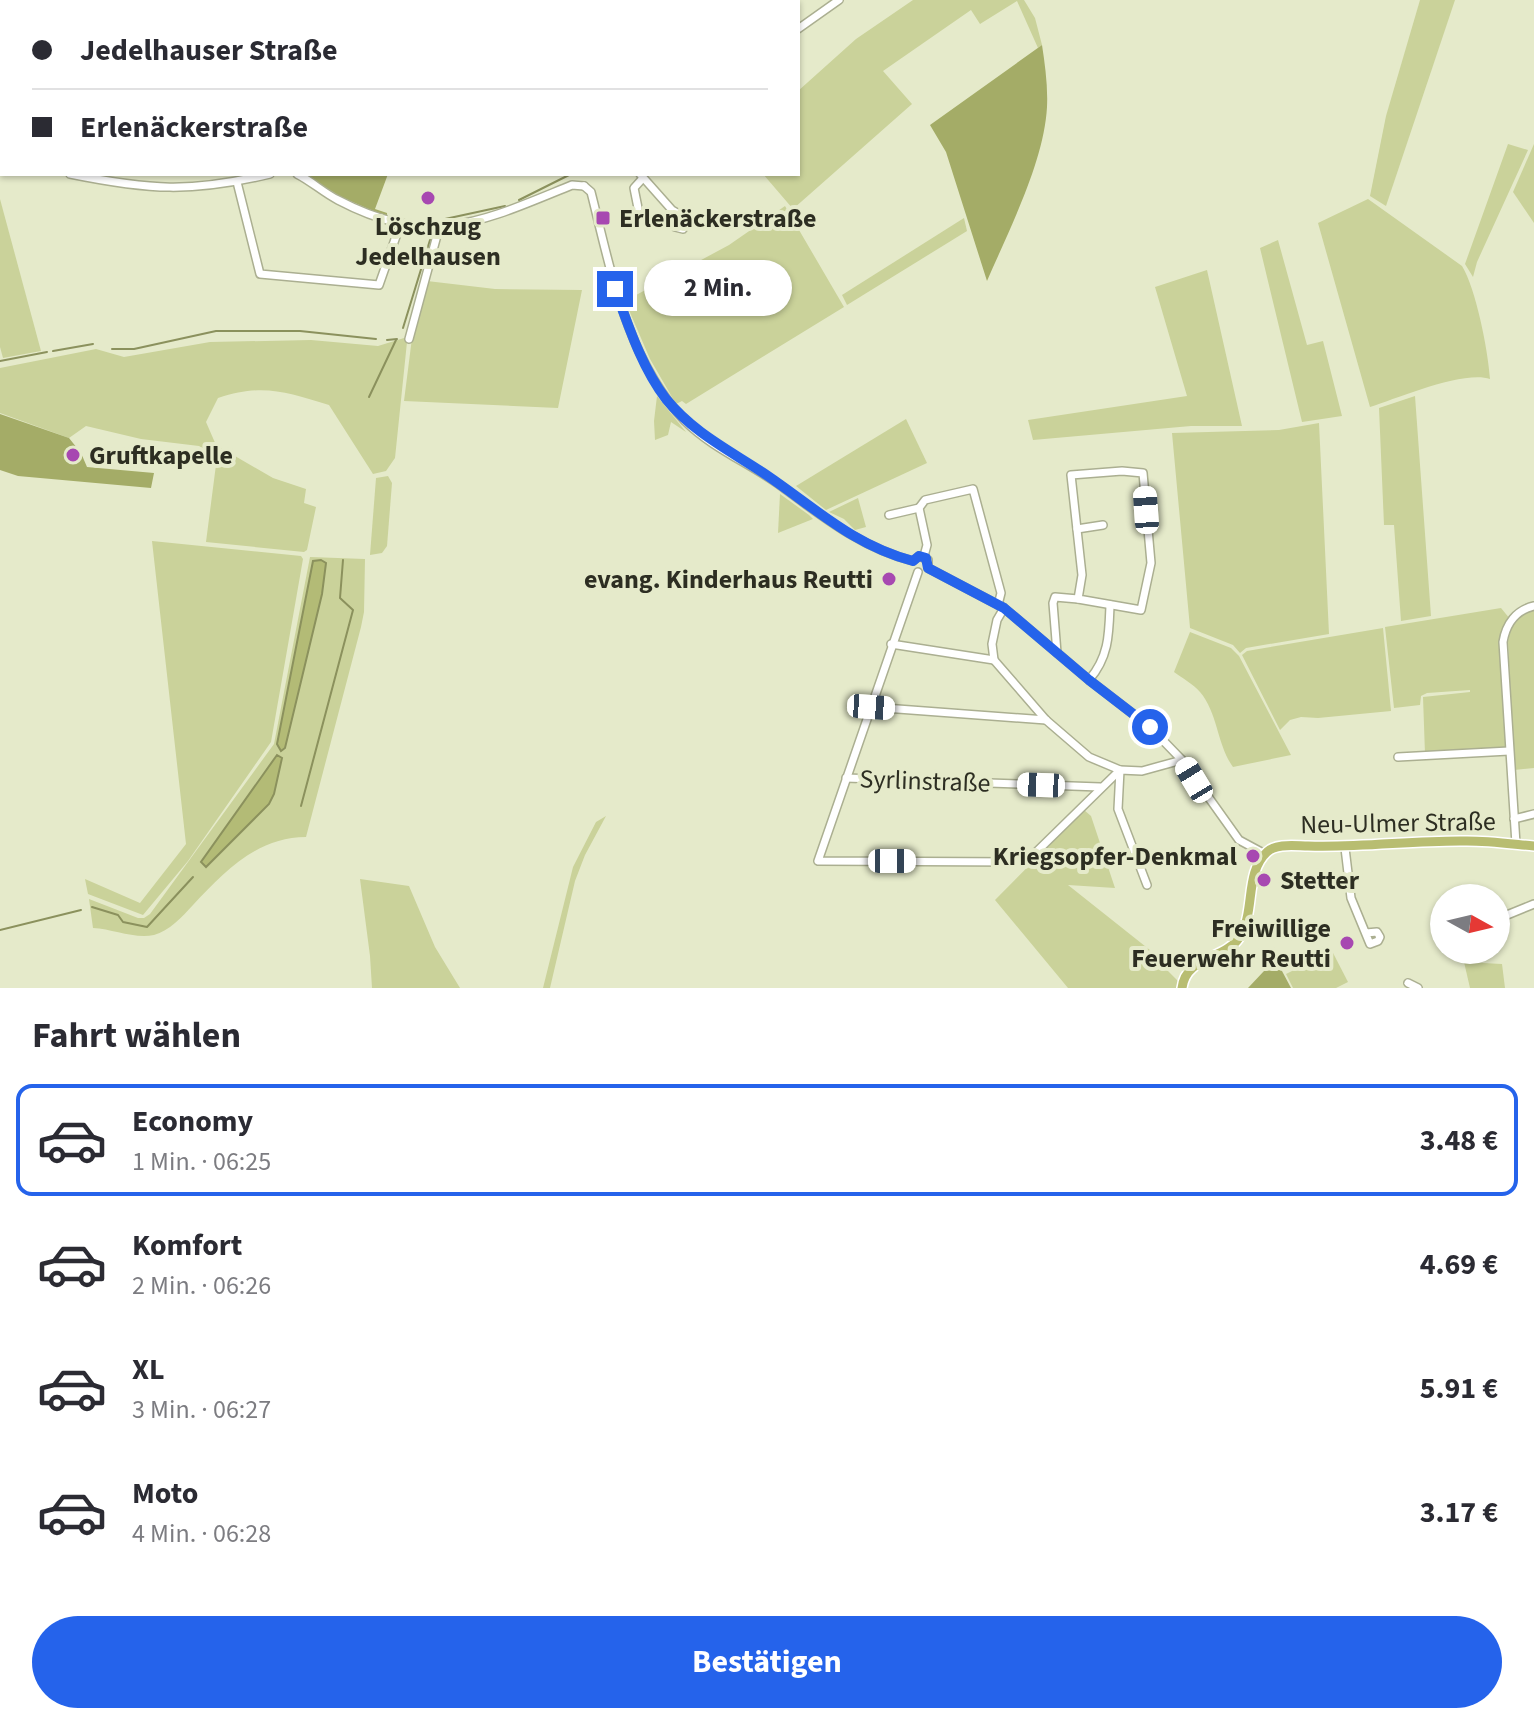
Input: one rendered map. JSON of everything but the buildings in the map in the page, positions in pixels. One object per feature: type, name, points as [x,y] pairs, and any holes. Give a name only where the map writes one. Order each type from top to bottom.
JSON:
[{"type":"main road","name":"Neu-Ulmer Straße","points":[[1265,854],[1272,848],[1285,846],[1345,848],[1460,840],[1534,846]]},
{"type":"main road","points":[[1182,988],[1184,978],[1194,965],[1229,947],[1239,938],[1246,921],[1254,879],[1265,854]]},
{"type":"street","points":[[800,28],[839,0]]},
{"type":"street","points":[[80,176],[167,189],[211,187],[262,176]]},
{"type":"street","points":[[300,176],[338,200],[400,225],[439,228],[492,217],[585,182],[591,192],[619,301],[660,390],[687,422],[863,543],[913,561]]},
{"type":"street","points":[[638,208],[634,188],[642,176],[672,210]]},
{"type":"street","points":[[237,182],[260,274],[374,287],[384,278],[400,225]]},
{"type":"street","points":[[409,339],[439,228]]},
{"type":"street","points":[[1057,653],[1055,597],[1141,610],[1151,563],[1143,473],[1122,471],[1071,475],[1082,575],[1078,599]]},
{"type":"street","points":[[889,515],[919,508],[925,500],[973,489],[1001,593],[992,644],[994,660],[1046,720],[1089,756],[1120,770],[1142,771],[1182,760]]},
{"type":"street","points":[[919,508],[927,545],[924,556]]},
{"type":"street","points":[[1077,529],[1103,525]]},
{"type":"street","points":[[913,561],[924,556]]},
{"type":"street","points":[[924,556],[928,560],[928,568]]},
{"type":"street","points":[[913,561],[918,572]]},
{"type":"street","points":[[1120,770],[1026,862],[818,861],[918,572],[928,568],[1001,606],[1150,727],[1182,760],[1239,840],[1265,854]]},
{"type":"street","points":[[1089,680],[1099,669],[1107,651],[1110,605]]},
{"type":"street","points":[[1516,844],[1504,636],[1517,614],[1534,606]]},
{"type":"street","points":[[891,644],[994,660]]},
{"type":"street","points":[[871,707],[1046,720]]},
{"type":"street","points":[[1398,757],[1509,751]]},
{"type":"street","points":[[1120,770],[1118,809],[1147,885]]},
{"type":"street","name":"Syrlinstraße","points":[[846,778],[1100,787]]},
{"type":"street","points":[[1514,819],[1534,814]]},
{"type":"street","points":[[1345,848],[1351,898],[1366,933]]},
{"type":"street","points":[[1510,914],[1534,904]]},
{"type":"street","points":[[1408,983],[1418,988]]},
{"type":"shaded area","points":[[913,0],[1024,0],[1035,18],[1042,45],[1038,48],[1017,1],[980,24],[971,10],[883,71],[912,104],[793,209],[765,176],[800,176],[800,89],[856,39]]},
{"type":"shaded area","points":[[1420,0],[1455,0],[1386,206],[1370,196],[1386,116]]},
{"type":"shaded area","points":[[1042,45],[1047,99],[1039,150],[1024,196],[987,281],[946,152],[930,125]]},
{"type":"shaded area","points":[[1508,144],[1528,150],[1473,277],[1465,264]]},
{"type":"shaded area","points":[[1534,144],[1534,223],[1513,192]]},
{"type":"shaded area","points":[[307,176],[387,176],[375,209],[387,213],[387,217],[341,197]]},
{"type":"shaded area","points":[[0,199],[41,351],[3,358],[0,347]]},
{"type":"shaded area","points":[[1368,199],[1462,266],[1480,320],[1490,379],[1464,378],[1370,407],[1318,223]]},
{"type":"shaded area","points":[[785,206],[844,307],[686,404],[682,401],[676,404],[650,359],[625,301],[729,245]]},
{"type":"shaded area","points":[[964,218],[967,231],[847,305],[842,295]]},
{"type":"shaded area","points":[[1278,240],[1307,345],[1323,341],[1342,416],[1302,422],[1260,248]]},
{"type":"shaded area","points":[[1207,270],[1242,426],[1191,426],[1033,440],[1028,420],[1187,396],[1155,287]]},
{"type":"shaded area","points":[[427,281],[495,289],[582,290],[558,408],[404,401],[412,338]]},
{"type":"shaded area","points":[[404,338],[407,342],[395,458],[386,471],[373,474],[329,405],[300,396],[262,390],[234,393],[218,398],[206,422],[216,445],[273,478],[306,489],[304,503],[316,507],[304,552],[206,542],[217,457],[199,446],[141,439],[86,426],[69,438],[0,413],[0,368],[96,349],[124,357],[210,342],[311,340],[378,346]]},
{"type":"shaded area","points":[[657,396],[686,432],[671,422],[668,435],[655,440]]},
{"type":"shaded area","points":[[1415,396],[1431,616],[1401,621],[1394,525],[1384,525],[1379,408]]},
{"type":"shaded area","points":[[0,414],[69,438],[87,467],[154,473],[151,488],[18,476],[0,470]]},
{"type":"shaded area","points":[[906,419],[927,463],[826,510],[796,486]]},
{"type":"shaded area","points":[[1319,423],[1329,634],[1246,648],[1240,653],[1233,645],[1190,628],[1172,433],[1279,430]]},
{"type":"shaded area","points":[[388,476],[392,483],[387,546],[382,553],[370,555],[376,478]]},
{"type":"shaded area","points":[[780,494],[809,515],[813,519],[778,533]]},
{"type":"shaded area","points":[[858,498],[866,527],[855,530],[844,519],[829,512]]},
{"type":"shaded area","points":[[152,541],[301,556],[303,559],[271,742],[188,861],[143,915],[88,894],[85,879],[140,903],[186,844]]},
{"type":"shaded area","points":[[310,557],[365,559],[361,627],[306,837],[272,843],[243,859],[217,880],[175,923],[160,933],[139,936],[93,928],[89,899],[138,918],[150,914],[274,744]]},
{"type":"shaded area","points":[[313,561],[326,563],[322,594],[285,748],[281,751],[277,744]]},
{"type":"shaded area","points":[[1501,608],[1510,619],[1501,642],[1506,748],[1425,754],[1423,697],[1470,690],[1427,693],[1421,696],[1420,705],[1394,708],[1385,627]]},
{"type":"shaded area","points":[[1534,609],[1534,768],[1514,770],[1508,642],[1516,621]]},
{"type":"shaded area","points":[[1383,628],[1391,711],[1301,717],[1290,720],[1280,730],[1242,655],[1247,651]]},
{"type":"shaded area","points":[[1190,632],[1231,648],[1239,656],[1291,755],[1233,767],[1206,700],[1194,686],[1174,672]]},
{"type":"shaded area","points":[[277,755],[282,758],[269,804],[206,867],[201,862]]},
{"type":"shaded area","points":[[1084,810],[1091,816],[1115,888],[1068,885],[1165,962],[1168,971],[1178,981],[1177,988],[1068,988],[995,900]]},
{"type":"shaded area","points":[[606,816],[575,881],[550,988],[543,988],[573,867],[596,822]]},
{"type":"shaded area","points":[[360,879],[409,886],[435,947],[460,988],[372,988]]},
{"type":"shaded area","points":[[1332,951],[1348,982],[1336,988],[1293,988],[1286,974]]},
{"type":"shaded area","points":[[1279,955],[1282,971],[1291,988],[1248,988]]},
{"type":"shaded area","points":[[1464,964],[1502,964],[1505,988],[1470,988]]},
{"type":"waterway","points":[[519,200],[567,176]]},
{"type":"waterway","points":[[445,219],[505,206]]},
{"type":"waterway","points":[[403,328],[430,240]]},
{"type":"waterway","points":[[112,349],[134,349],[216,331],[300,331],[376,339]]},
{"type":"waterway","points":[[387,340],[397,339]]},
{"type":"waterway","points":[[369,397],[396,340]]},
{"type":"waterway","points":[[53,351],[93,344]]},
{"type":"waterway","points":[[0,361],[47,352]]},
{"type":"waterway","points":[[301,806],[353,610],[340,598],[343,560]]},
{"type":"waterway","points":[[92,907],[118,915],[123,922],[147,927],[193,877]]},
{"type":"waterway","points":[[0,930],[81,910]]},
{"type":"place","name":"Löschzug Jedelhausen","points":[[428,198]]},
{"type":"place","name":"Erlenäckerstraße","points":[[603,218]]},
{"type":"place","name":"Gruftkapelle","points":[[73,455]]},
{"type":"place","name":"evang. Kinderhaus Reutti","points":[[889,579]]},
{"type":"place","name":"Kriegsopfer-Denkmal","points":[[1253,856]]},
{"type":"place","name":"Stetter","points":[[1264,880]]},
{"type":"place","name":"Freiwillige Feuerwehr Reutti","points":[[1347,943]]},
{"type":"route","points":[[615,289],[660,390],[700,433],[863,543],[913,561],[919,556],[926,558],[928,568],[1004,608],[1150,727]]}]
